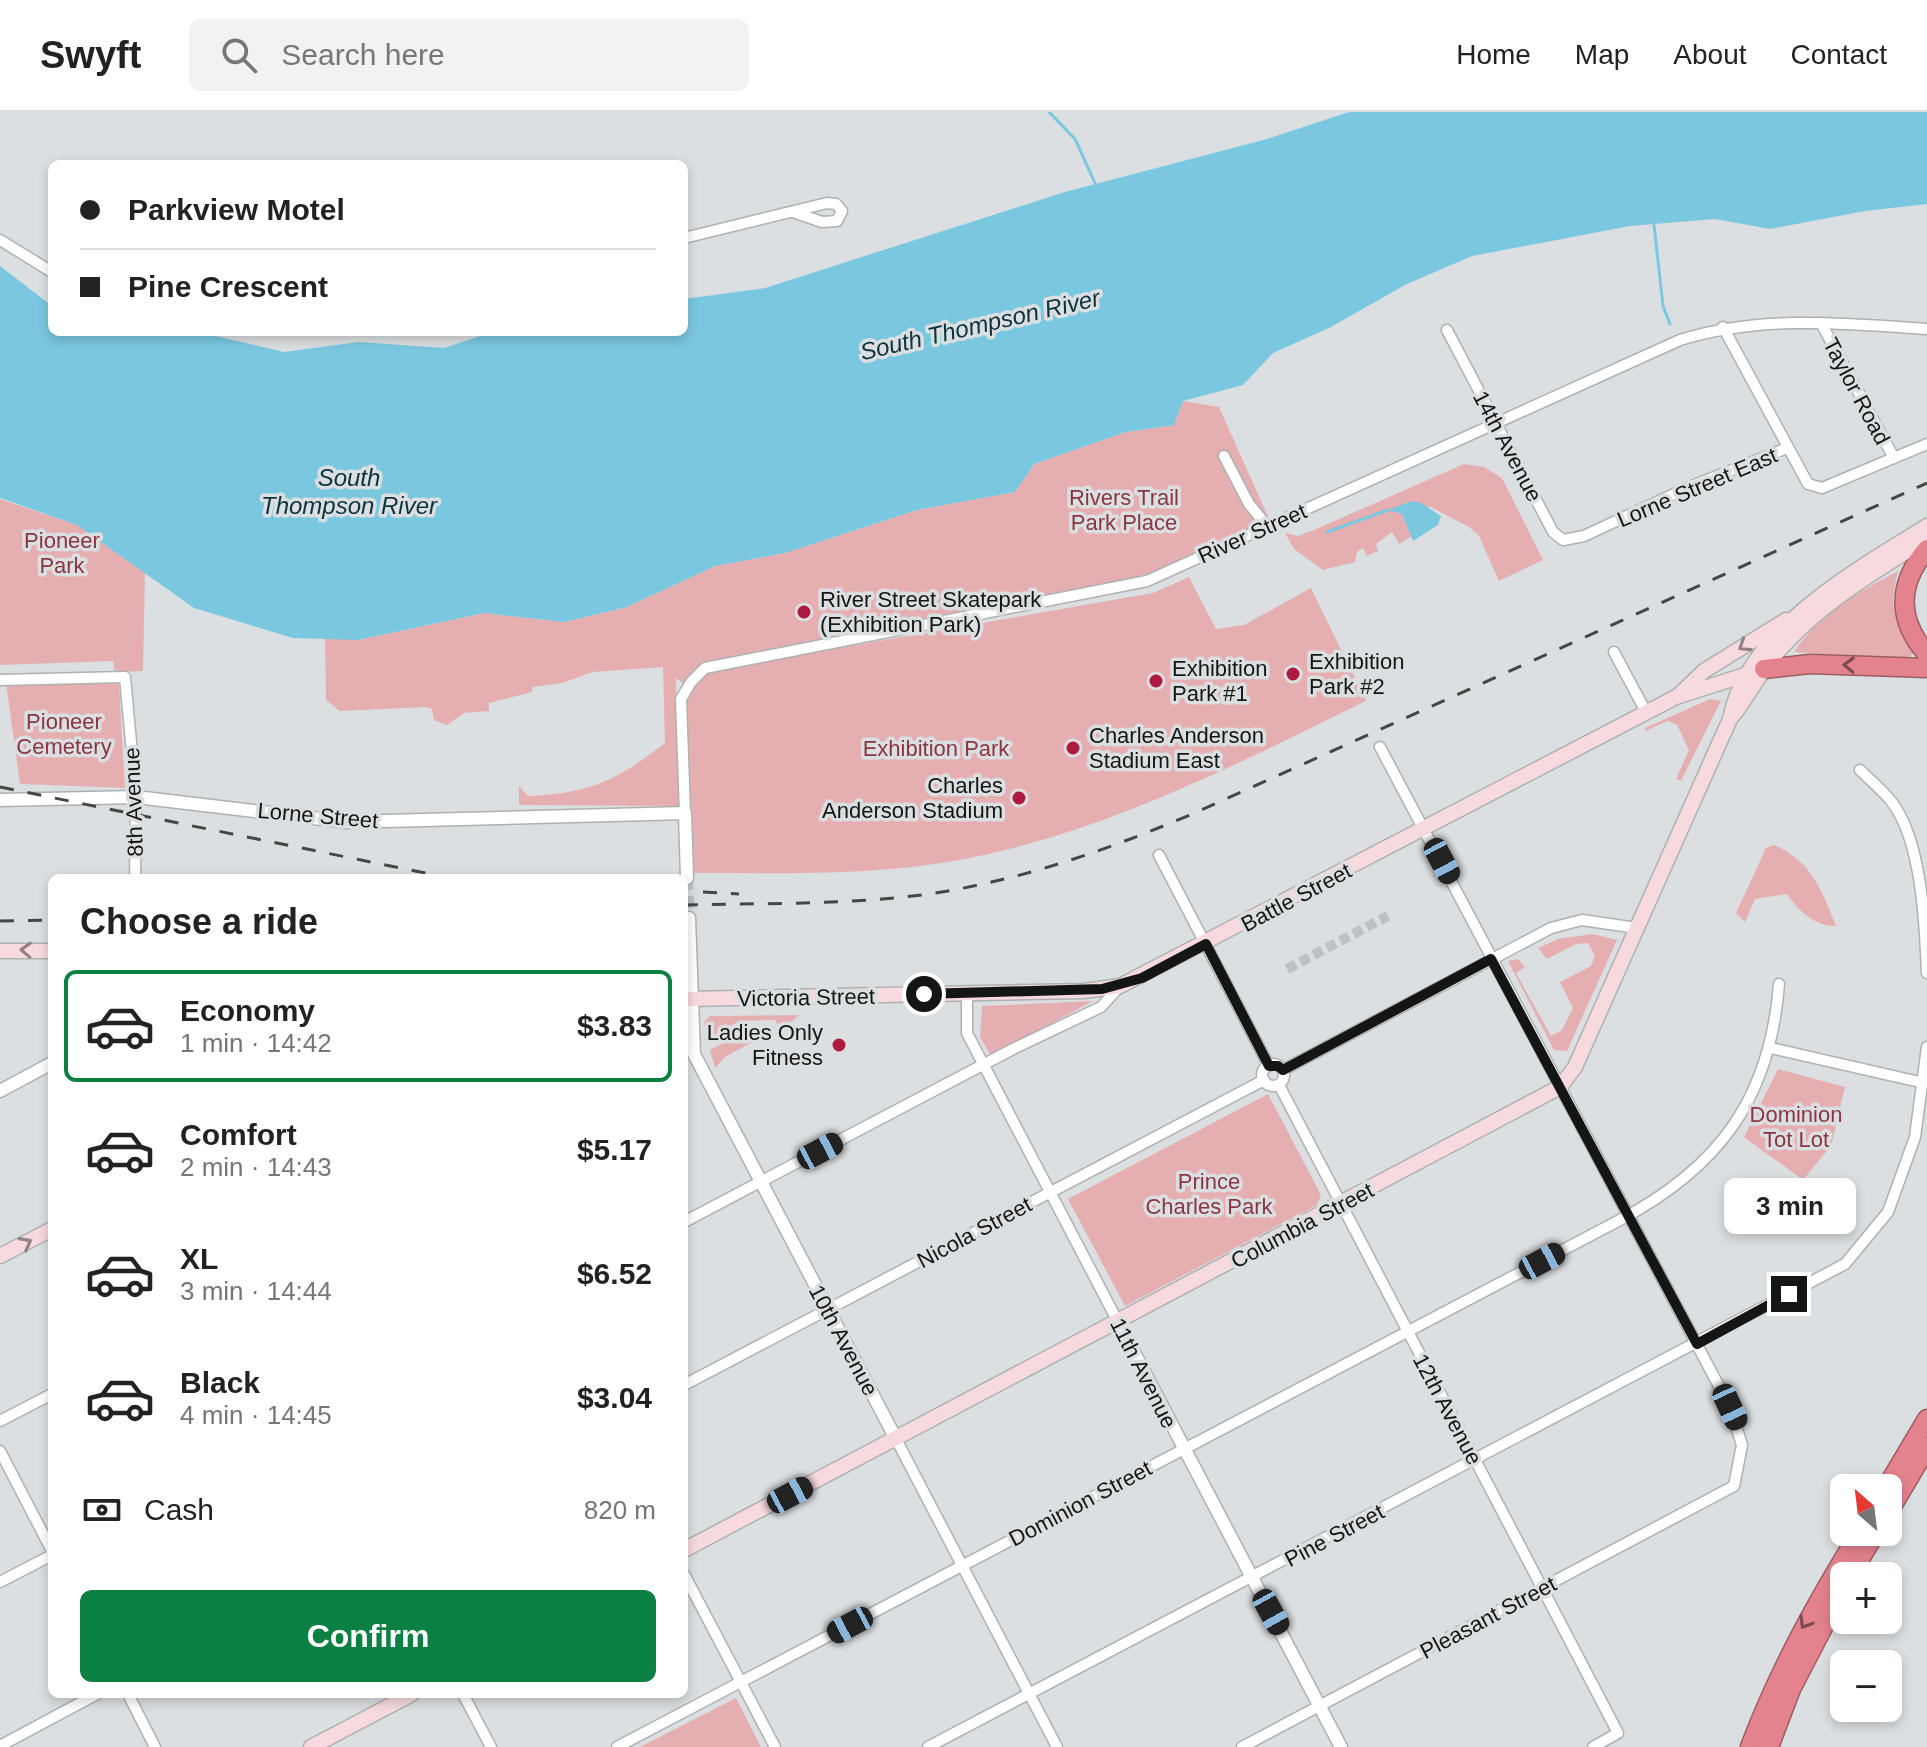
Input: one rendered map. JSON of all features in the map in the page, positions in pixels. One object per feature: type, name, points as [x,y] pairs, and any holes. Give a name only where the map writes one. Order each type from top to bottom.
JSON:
[{"type":"highway","points":[[1927,549],[1913,566],[1903,600],[1907,624],[1927,654]]},
{"type":"highway","points":[[1755,672],[1810,664],[1927,668]]},
{"type":"highway","points":[[1894,1474],[1927,1419]]},
{"type":"highway","points":[[1902,1490],[1927,1450]]},
{"type":"highway","points":[[1750,1747],[1774,1683],[1799,1633],[1852,1546]]},
{"type":"highway","points":[[1769,1747],[1791,1689],[1830,1614]]},
{"type":"main road","points":[[1676,697],[1704,671],[1810,605],[1927,526]]},
{"type":"main road","name":"Battle Street","points":[[1120,986],[1676,697],[1755,672],[1818,613],[1927,539]]},
{"type":"main road","points":[[1755,672],[1784,628],[1810,605]]},
{"type":"main road","name":"Columbia Street","points":[[688,1548],[1342,1205],[1560,1087],[1575,1067],[1730,719],[1749,697],[1755,672]]},
{"type":"main road","points":[[0,951],[48,951]]},
{"type":"main road","name":"Victoria Street","points":[[688,999],[1084,991],[1120,986]]},
{"type":"main road","points":[[0,1256],[48,1231]]},
{"type":"main road","points":[[311,1747],[404,1698]]},
{"type":"street","points":[[688,237],[793,212]]},
{"type":"street","points":[[0,240],[48,270]]},
{"type":"street","name":"River Street","points":[[685,813],[681,699],[691,682],[705,668],[1147,581],[1680,340],[1723,327],[1795,321],[1927,329]]},
{"type":"street","name":"Taylor Road","points":[[1821,323],[1894,458]]},
{"type":"street","points":[[1723,327],[1787,448]]},
{"type":"street","name":"14th Avenue","points":[[1447,330],[1553,532],[1563,540],[1584,536]]},
{"type":"street","name":"Lorne Street East","points":[[1584,536],[1687,488],[1787,448],[1804,479],[1822,488],[1927,444]]},
{"type":"street","points":[[1224,456],[1249,504],[1267,526]]},
{"type":"street","points":[[1614,652],[1646,712]]},
{"type":"street","name":"8th Avenue","points":[[0,680],[125,677],[136,797],[135,874]]},
{"type":"street","points":[[1380,747],[1697,1344]]},
{"type":"street","points":[[1860,770],[1892,802],[1905,826],[1917,873],[1927,973]]},
{"type":"street","name":"Lorne Street","points":[[0,800],[136,797],[347,822],[685,813]]},
{"type":"street","points":[[685,813],[687,874]]},
{"type":"street","points":[[1159,855],[1269,1066]]},
{"type":"street","name":"10th Avenue","points":[[689,918],[689,1056],[761,1182],[1057,1747]]},
{"type":"street","points":[[1283,1070],[1551,928],[1592,921],[1637,928]]},
{"type":"street","name":"Dominion Street","points":[[617,1747],[1628,1216],[1685,1180],[1716,1151],[1741,1118],[1771,1048],[1779,984]]},
{"type":"street","name":"Battle Street","points":[[688,1220],[984,1064],[1101,1007],[1120,986]]},
{"type":"street","name":"11th Avenue","points":[[967,994],[967,1033],[1341,1747]]},
{"type":"street","name":"Pine Street","points":[[928,1747],[1845,1264],[1870,1238],[1888,1212],[1915,1137],[1927,1047]]},
{"type":"street","points":[[1771,1048],[1924,1083]]},
{"type":"street","points":[[0,1091],[48,1065]]},
{"type":"street","points":[[1269,1066],[1278,1066],[1283,1070],[1284,1077],[1279,1085],[1270,1086],[1264,1080],[1263,1071],[1269,1066]]},
{"type":"street","name":"Nicola Street","points":[[688,1383],[1264,1080]]},
{"type":"street","name":"12th Avenue","points":[[1279,1085],[1618,1733],[1593,1747]]},
{"type":"street","name":"Pleasant Street","points":[[1242,1747],[1734,1486],[1742,1445],[1737,1424],[1697,1344]]},
{"type":"street","points":[[0,1421],[48,1396]]},
{"type":"street","points":[[0,1451],[48,1545]]},
{"type":"street","points":[[0,1582],[48,1555]]},
{"type":"street","points":[[688,1582],[775,1747]]},
{"type":"street","points":[[0,1746],[90,1698]]},
{"type":"street","points":[[130,1698],[155,1747]]},
{"type":"street","points":[[465,1698],[491,1747]]},
{"type":"green space","name":"Rivers Trail Park Place","points":[[1183,401],[1219,407],[1270,521],[1147,579],[704,665],[685,685],[676,678],[679,806],[519,805],[519,786],[528,796],[586,788],[617,776],[665,743],[663,667],[593,672],[562,683],[532,687],[532,692],[489,703],[489,711],[464,713],[447,725],[434,720],[432,709],[427,707],[340,711],[326,700],[325,637],[358,640],[484,613],[564,622],[627,607],[715,566],[785,553],[917,510],[1014,492],[1034,464],[1126,432],[1174,425]]},
{"type":"green space","points":[[1464,464],[1484,467],[1502,478],[1543,560],[1499,581],[1479,536],[1469,527],[1431,507],[1389,509],[1402,514],[1412,536],[1399,544],[1392,532],[1376,544],[1378,551],[1367,556],[1363,548],[1357,552],[1355,562],[1323,570],[1294,549],[1285,533],[1298,536],[1314,530]]},
{"type":"green space","name":"Pioneer Park","points":[[0,499],[77,525],[145,573],[143,671],[115,672],[113,661],[0,665]]},
{"type":"green space","points":[[1898,571],[1895,614],[1913,653],[1908,660],[1794,652],[1827,615]]},
{"type":"green space","name":"Exhibition Park","points":[[1189,577],[1216,629],[1244,625],[1311,588],[1366,701],[1165,796],[1061,834],[1008,849],[954,861],[889,869],[824,873],[693,873],[685,699],[708,671],[1153,593]]},
{"type":"green space","name":"Pioneer Cemetery","points":[[6,683],[119,684],[125,788],[20,784]]},
{"type":"green space","points":[[1710,699],[1721,701],[1681,781],[1676,779],[1689,750],[1677,725],[1668,721],[1645,731],[1645,728]]},
{"type":"green space","points":[[1774,845],[1797,859],[1814,878],[1836,926],[1821,924],[1808,916],[1787,894],[1755,899],[1745,922],[1736,913],[1766,848]]},
{"type":"green space","points":[[1592,934],[1617,940],[1567,1051],[1554,1050],[1508,961],[1518,959],[1525,967],[1516,973],[1551,1036],[1562,1030],[1573,1008],[1560,982],[1591,966],[1595,956],[1588,943],[1576,944],[1547,959],[1538,948],[1558,939]]},
{"type":"green space","points":[[1093,1001],[991,1056],[980,1037],[982,1006]]},
{"type":"green space","points":[[799,1015],[781,1032],[775,1020],[739,1021],[712,1036],[706,1033],[704,1022],[710,1016]]},
{"type":"green space","points":[[764,1032],[765,1035],[725,1057],[715,1068],[710,1050],[743,1033]]},
{"type":"green space","name":"Dominion Tot Lot","points":[[1778,1069],[1845,1087],[1831,1146],[1803,1180],[1744,1137]]},
{"type":"green space","name":"Prince Charles Park","points":[[1268,1094],[1321,1195],[1317,1205],[1125,1306],[1068,1199]]},
{"type":"green space","points":[[736,1698],[761,1747],[640,1747]]},
{"type":"water","name":"South Thompson River","points":[[1349,112],[1927,112],[1927,204],[1865,211],[1770,229],[1715,219],[1630,226],[1472,256],[1407,284],[1329,328],[1273,353],[1243,385],[1183,401],[1174,425],[1126,432],[1034,464],[1015,492],[917,510],[785,553],[715,566],[627,607],[564,622],[484,613],[358,640],[293,638],[194,608],[77,525],[0,498],[0,266],[48,303],[48,336],[216,336],[284,352],[359,342],[444,348],[481,336],[688,336],[688,298],[765,288],[1065,192],[1267,139]]},
{"type":"water","points":[[1412,501],[1441,516],[1438,525],[1413,541],[1402,514],[1388,510]]},
{"type":"waterway","points":[[1049,112],[1075,139],[1095,183]]},
{"type":"waterway","points":[[1654,225],[1663,306],[1670,324]]},
{"type":"waterway","points":[[1327,532],[1388,510]]},
{"type":"tunnel","points":[[688,898],[689,918]]},
{"type":"tunnel","points":[[1287,969],[1388,916]]},
{"type":"railway","points":[[688,905],[899,898],[964,888],[1032,872],[1099,851],[1197,812],[1927,483]]},
{"type":"railway","points":[[0,787],[430,874]]},
{"type":"railway","points":[[703,892],[739,894]]},
{"type":"railway","points":[[0,921],[48,920]]},
{"type":"place","name":"River Street Skatepark (Exhibition Park)","points":[[804,612]]},
{"type":"place","name":"Exhibition Park #2","points":[[1293,674]]},
{"type":"place","name":"Exhibition Park #1","points":[[1156,681]]},
{"type":"place","name":"Charles Anderson Stadium East","points":[[1073,748]]},
{"type":"place","name":"Charles Anderson Stadium","points":[[1019,798]]},
{"type":"place","name":"Ladies Only Fitness","points":[[839,1045]]},
{"type":"route","points":[[924,994],[1084,991],[1120,986],[1142,978],[1206,944],[1269,1066],[1275,1065],[1283,1070],[1491,959],[1697,1344],[1789,1294]]}]
